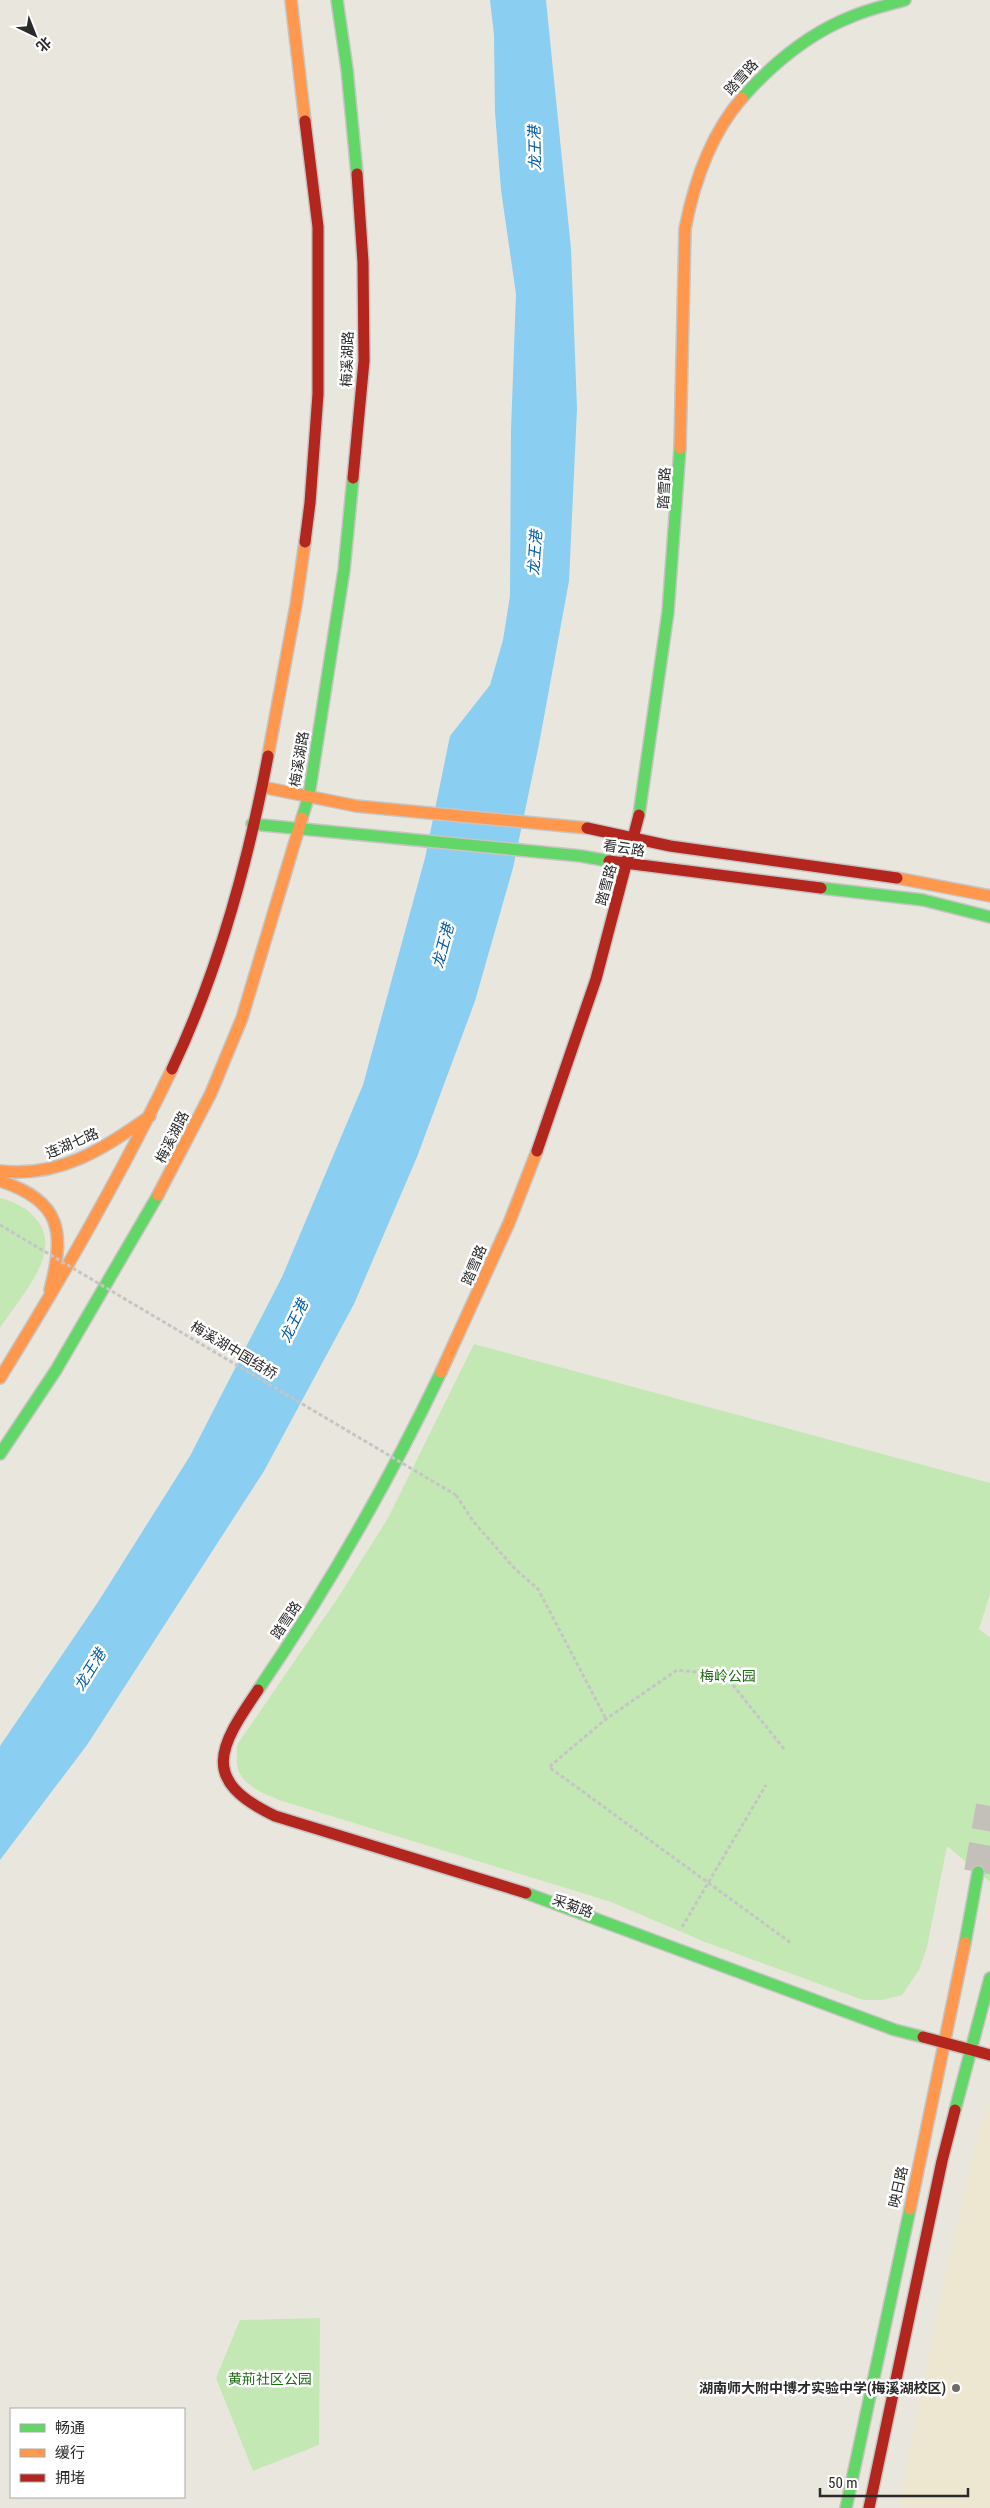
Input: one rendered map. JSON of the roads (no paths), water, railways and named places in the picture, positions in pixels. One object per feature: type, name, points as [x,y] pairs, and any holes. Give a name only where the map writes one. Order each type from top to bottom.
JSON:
[{"type":"street","name":"梅溪湖路","points":[[0,1378],[46,1304],[150,1116],[196,1018],[230,917],[262,787],[296,605],[310,503],[318,394],[318,226],[291,0]]},
{"type":"street","name":"梅溪湖路","points":[[0,1454],[56,1370],[146,1218],[211,1093],[242,1018],[309,794],[344,570],[364,361],[363,262],[356,157],[347,69],[337,0]]},
{"type":"street","name":"踏雪路","points":[[763,59],[797,34],[845,8],[872,0]]},
{"type":"street","name":"踏雪路","points":[[628,837],[641,808],[669,617],[678,521],[683,427],[685,228],[688,204],[697,176],[707,149],[726,117],[763,73],[803,43],[847,18],[905,0]]},
{"type":"street","name":"踏雪路","points":[[220,1743],[231,1730],[328,1584],[360,1528],[446,1365],[481,1286],[554,1106],[587,1006],[628,837],[651,683],[667,531],[674,428],[672,277],[675,228],[680,200],[700,145],[720,109],[750,72]]},
{"type":"street","name":"看云路","points":[[262,787],[309,794],[356,806],[590,828],[670,846],[882,874],[990,896]]},
{"type":"street","name":"看云路","points":[[252,824],[582,856],[621,863],[923,900],[990,917]]},
{"type":"street","name":"踏雪路","points":[[519,1163],[543,1102],[578,1002],[621,863]]},
{"type":"street","name":"连湖七路","points":[[0,1171],[28,1174],[61,1166],[101,1148],[150,1116]]},
{"type":"street","points":[[0,1181],[28,1190],[40,1201],[57,1228],[60,1244],[58,1259],[46,1304]]},
{"type":"street","name":"踏雪路","points":[[227,1716],[320,1577],[351,1524],[437,1358],[495,1224]]},
{"type":"street","name":"采菊路","points":[[220,1743],[225,1776],[242,1797],[254,1806],[316,1829],[522,1892],[896,2030],[971,2052],[990,2055]]},
{"type":"street","name":"采菊路","points":[[220,1743],[214,1766],[218,1781],[225,1792],[249,1814],[270,1823],[519,1902],[908,2045]]},
{"type":"street","name":"映日路","points":[[869,2508],[942,2161],[951,2059],[945,2045],[978,1872]]},
{"type":"street","name":"映日路","points":[[951,2059],[971,2052],[990,1978]]},
{"type":"street","points":[[951,2059],[983,2067]]},
{"type":"street","name":"映日路","points":[[846,2508],[951,2059]]},
{"type":"water","name":"龙王港","points":[[490,0],[546,0],[571,249],[577,409],[569,581],[539,744],[513,868],[475,1001],[417,1157],[354,1304],[264,1471],[87,1745],[0,1860],[0,1746],[98,1602],[190,1456],[282,1277],[363,1085],[425,858],[450,736],[490,685],[503,640],[510,596],[511,430],[516,294],[501,190],[495,112],[494,35]]},
{"type":"tunnel","points":[[978,1872],[990,1806]]},
{"type":"place","name":"湖南师大附中博才实验中学(梅溪湖校区)","points":[[956,2388]]},
{"type":"park label","name":"梅岭公园","points":[[728,1676]]},
{"type":"park label","name":"黄荊社区公园","points":[[270,2379]]}]
